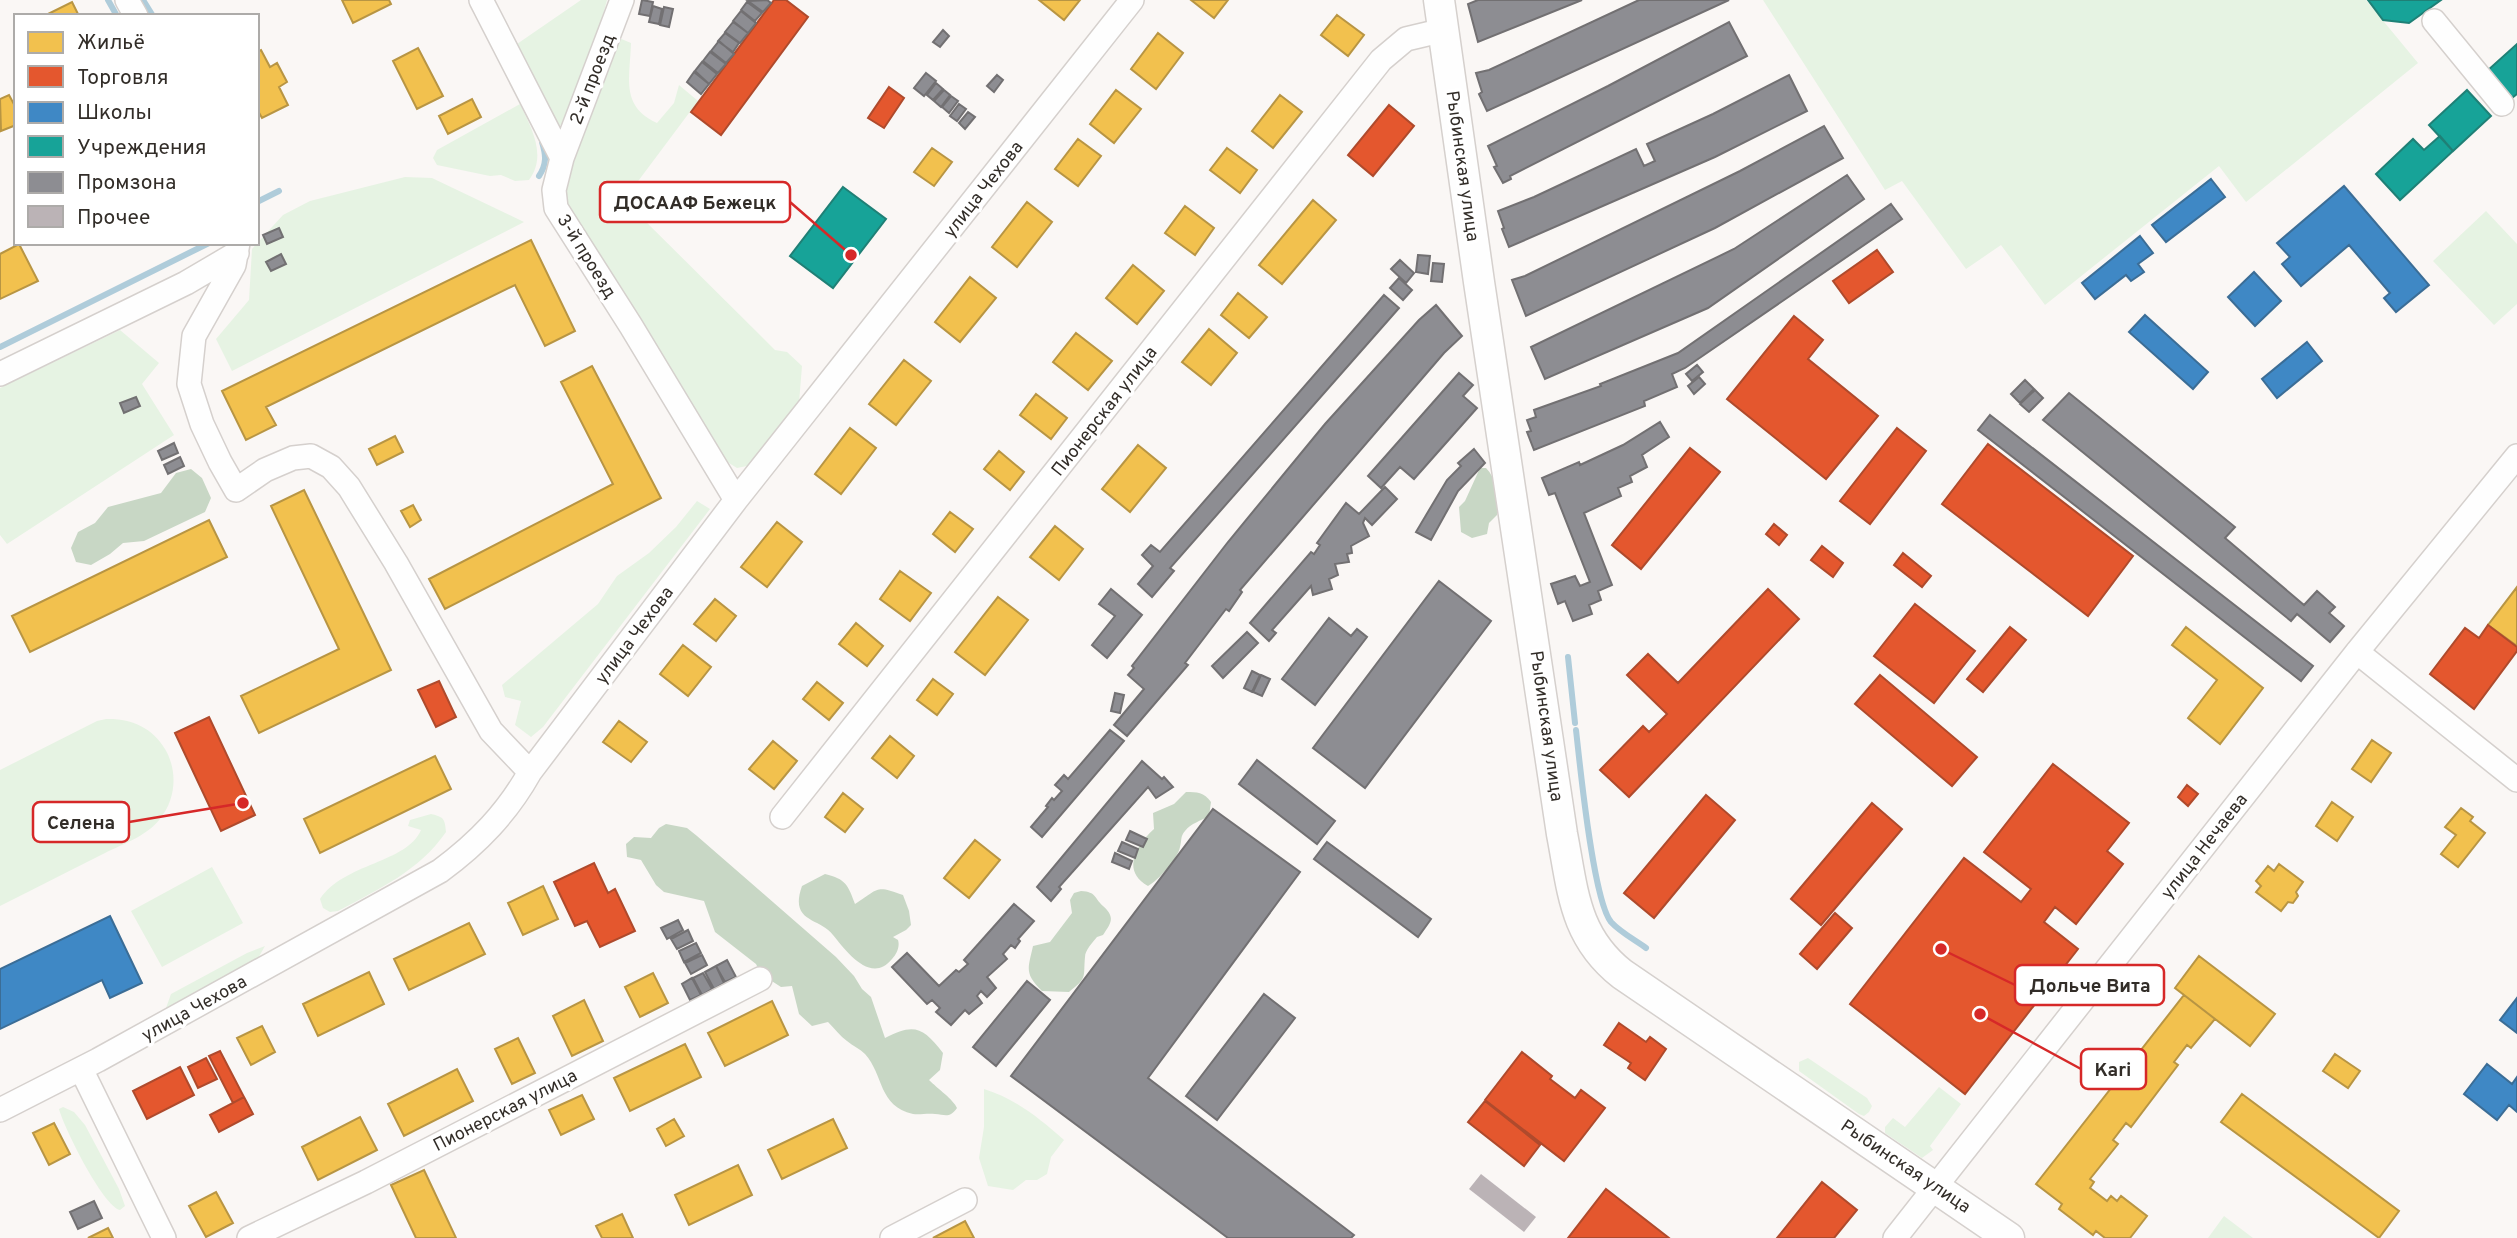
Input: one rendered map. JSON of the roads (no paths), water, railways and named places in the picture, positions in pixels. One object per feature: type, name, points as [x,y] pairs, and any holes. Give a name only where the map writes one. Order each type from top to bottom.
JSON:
[{"type":"main road","name":"Рыбинская улица","points":[[1439,0],[1562,834],[1580,919],[1591,942],[1605,960],[1622,974],[2009,1238]]},
{"type":"street","points":[[481,0],[562,158]]},
{"type":"street","name":"2-й проезд","points":[[562,158],[622,0]]},
{"type":"street","name":"улица Чехова","points":[[0,1110],[295,953],[440,871],[488,832],[512,802],[530,772],[736,500],[1132,0]]},
{"type":"street","points":[[2434,22],[2502,104]]},
{"type":"street","name":"Пионерская улица","points":[[782,817],[1381,60],[1406,39],[1444,30]]},
{"type":"street","name":"3-й проезд","points":[[562,158],[554,190],[556,208],[736,500]]},
{"type":"street","points":[[0,374],[186,284],[238,248]]},
{"type":"street","points":[[238,248],[234,265],[194,336],[188,384],[202,424],[220,462],[236,490],[265,470],[293,458],[311,456],[331,467],[349,487],[396,562],[491,731],[530,772]]},
{"type":"street","name":"улица Нечаева","points":[[1895,1238],[2357,652],[2517,456]]},
{"type":"street","points":[[2357,652],[2517,780]]},
{"type":"street","name":"Пионерская улица","points":[[249,1238],[366,1182],[760,979]]},
{"type":"street","points":[[81,1069],[164,1238]]},
{"type":"street","points":[[892,1238],[965,1200]]},
{"type":"waterway","points":[[108,0],[116,14]]},
{"type":"waterway","points":[[143,0],[152,14]]},
{"type":"waterway","points":[[539,176],[545,159],[542,142]]},
{"type":"waterway","points":[[259,201],[279,191]]},
{"type":"waterway","points":[[0,347],[205,245]]},
{"type":"waterway","points":[[1568,657],[1575,723]]},
{"type":"waterway","points":[[1576,730],[1588,831],[1604,909],[1615,926],[1646,948]]},
{"type":"place","name":"ДОСААФ Бежецк","points":[[851,255]]},
{"type":"place","name":"Селена","points":[[243,803]]},
{"type":"place","name":"Дольче Вита","points":[[1941,949]]},
{"type":"place","name":"Kari","points":[[1980,1014]]}]
